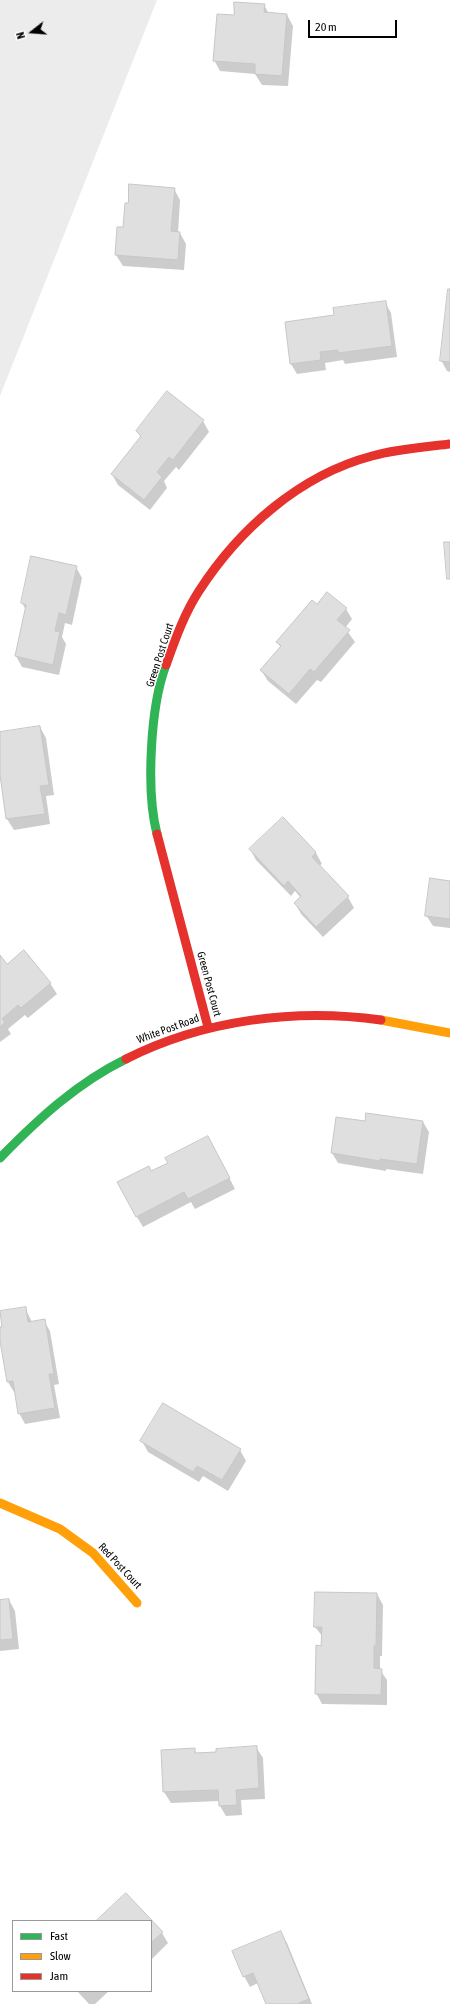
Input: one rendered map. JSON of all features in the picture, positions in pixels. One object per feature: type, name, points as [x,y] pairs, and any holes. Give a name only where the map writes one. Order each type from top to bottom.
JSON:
[{"type":"street","name":"Green Post Court","points":[[208,1027],[156,829],[152,802],[151,770],[155,711],[164,674],[178,634],[191,607],[213,571],[230,548],[260,516],[303,485],[360,459],[386,452],[450,444]]},
{"type":"street","name":"White Post Road","points":[[0,1158],[36,1121],[90,1080],[156,1044],[208,1027],[286,1017],[358,1016],[390,1020],[450,1033]]},
{"type":"street","name":"Red Post Court","points":[[0,1503],[60,1529],[93,1553],[137,1603]]},
{"type":"shaded area","points":[[0,0],[157,0],[0,396]]},
{"type":"building","points":[[234,2],[265,4],[264,12],[287,14],[282,76],[255,74],[255,64],[213,61],[217,14],[234,15]]},
{"type":"building","points":[[129,184],[175,188],[171,231],[180,232],[178,260],[115,255],[117,227],[123,227],[125,203],[128,203]]},
{"type":"building","points":[[448,289],[450,289],[450,362],[440,361]]},
{"type":"building","points":[[386,301],[392,346],[338,353],[338,350],[320,352],[321,360],[290,364],[285,322],[334,315],[333,308]]},
{"type":"building","points":[[167,391],[204,420],[173,460],[169,457],[157,472],[162,477],[144,500],[111,474],[141,436],[136,431]]},
{"type":"building","points":[[444,542],[450,542],[450,579],[447,579]]},
{"type":"building","points":[[31,556],[77,566],[66,615],[59,613],[55,631],[60,632],[53,665],[15,656],[26,605],[21,603]]},
{"type":"building","points":[[327,592],[347,608],[337,620],[350,630],[314,672],[310,669],[289,694],[260,670],[281,646],[276,642],[312,600],[317,604]]},
{"type":"building","points":[[40,726],[49,785],[40,786],[45,814],[6,819],[0,775],[0,732]]},
{"type":"building","points":[[283,817],[316,852],[312,857],[349,896],[316,927],[294,903],[301,896],[288,881],[284,886],[249,849]]},
{"type":"building","points":[[430,878],[450,881],[450,919],[425,916]]},
{"type":"building","points":[[24,950],[51,983],[21,1008],[18,1005],[2,1019],[5,1022],[0,1027],[0,955],[7,964]]},
{"type":"building","points":[[366,1113],[423,1121],[417,1164],[380,1159],[380,1161],[331,1153],[336,1117],[365,1121]]},
{"type":"building","points":[[208,1136],[230,1178],[188,1199],[184,1192],[136,1217],[117,1182],[149,1166],[151,1171],[168,1163],[165,1158]]},
{"type":"building","points":[[26,1307],[28,1322],[45,1319],[54,1374],[49,1374],[55,1408],[18,1414],[13,1381],[7,1382],[0,1341],[0,1327],[2,1327],[0,1311]]},
{"type":"building","points":[[163,1403],[241,1449],[222,1480],[197,1466],[193,1472],[140,1441]]},
{"type":"building","points":[[315,1592],[377,1593],[374,1668],[382,1669],[381,1695],[315,1694],[316,1645],[321,1646],[322,1627],[314,1627]]},
{"type":"building","points":[[9,1599],[13,1639],[0,1640],[0,1600]]},
{"type":"building","points":[[257,1746],[259,1788],[236,1790],[237,1805],[219,1806],[218,1790],[163,1792],[161,1750],[195,1748],[195,1753],[216,1752],[216,1749]]},
{"type":"building","points":[[126,1893],[152,1920],[97,1920]]},
{"type":"building","points":[[152,1920],[163,1932],[152,1942]]},
{"type":"building","points":[[281,1931],[309,1999],[297,2004],[266,2004],[253,1973],[243,1977],[232,1951]]},
{"type":"traffic: fast","points":[[157,834],[152,796],[151,750],[156,703],[166,665]]},
{"type":"traffic: fast","points":[[0,1158],[29,1129],[59,1103],[91,1079],[126,1059]]},
{"type":"traffic: slow","points":[[381,1020],[450,1033]]},
{"type":"traffic: slow","points":[[0,1503],[60,1529],[93,1553],[137,1603]]},
{"type":"traffic: jam","points":[[166,665],[184,618],[199,591],[233,546],[252,526],[274,507],[320,476],[346,465],[372,456],[391,452],[411,448],[450,444]]},
{"type":"traffic: jam","points":[[157,834],[208,1027]]},
{"type":"traffic: jam","points":[[126,1059],[186,1035],[218,1026],[250,1020],[316,1016],[381,1020]]}]
